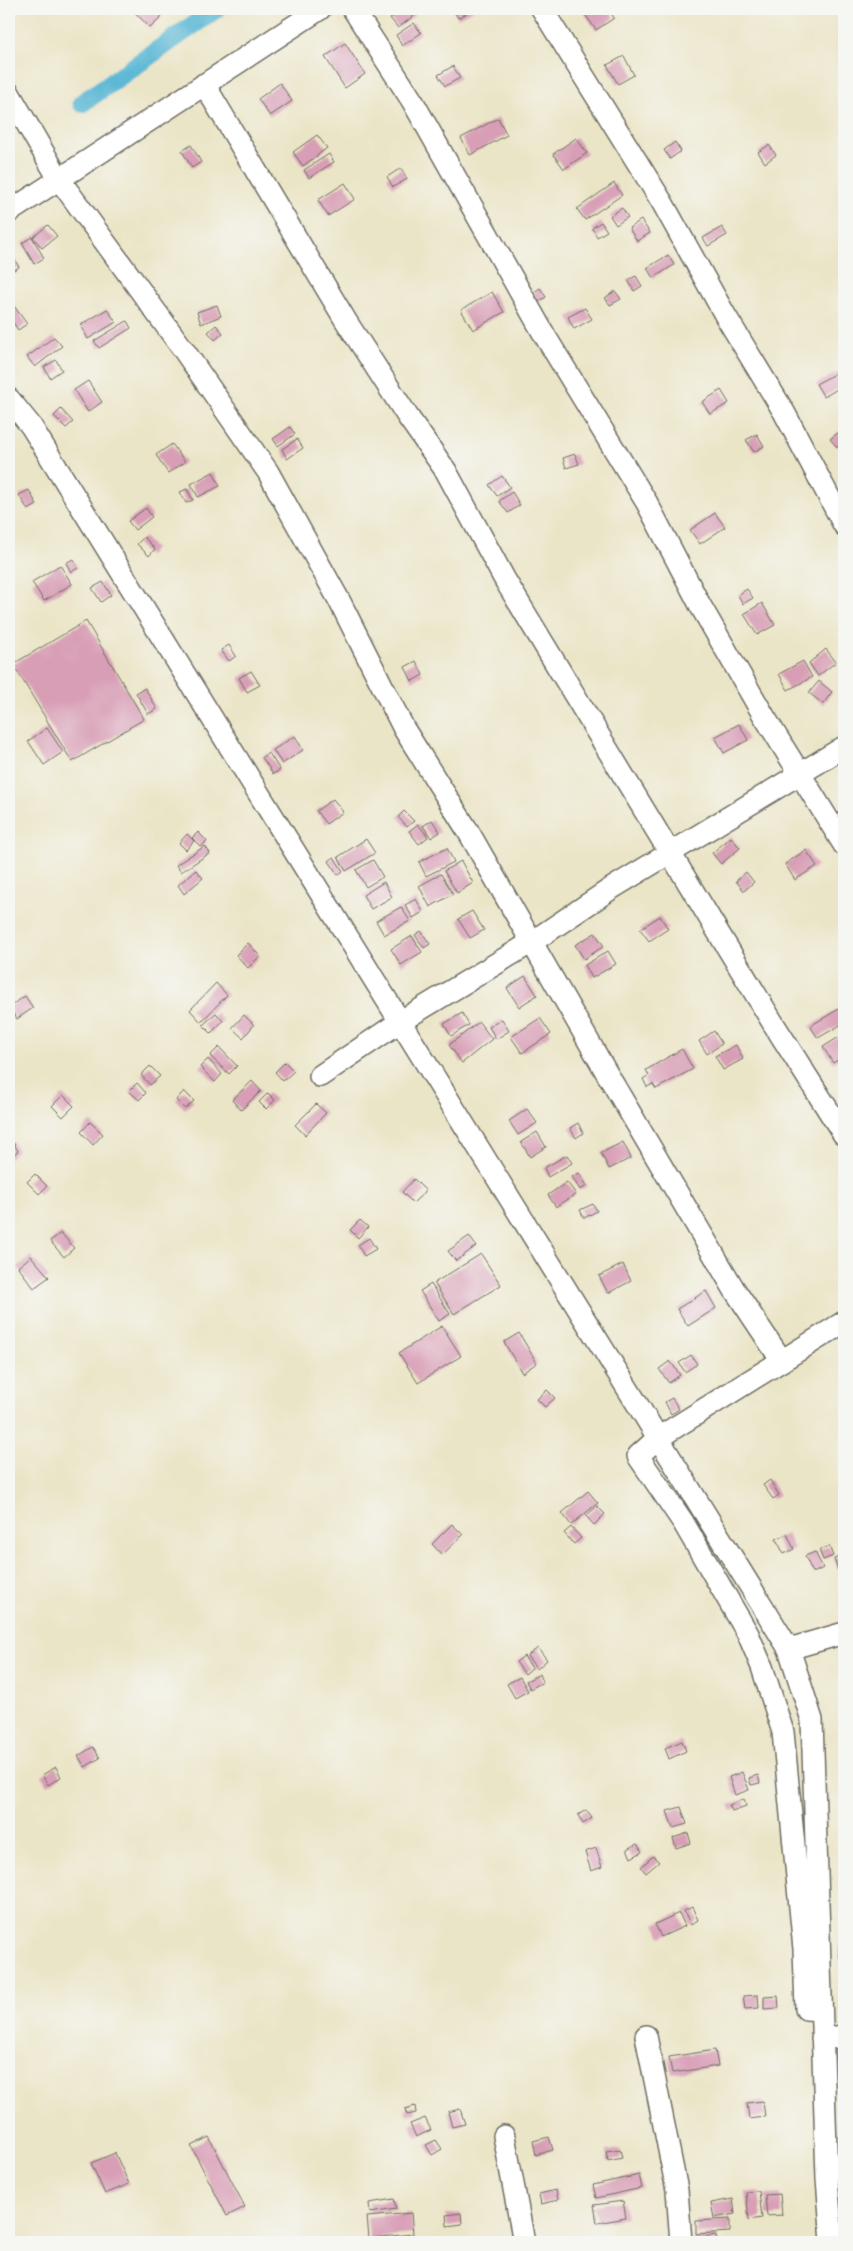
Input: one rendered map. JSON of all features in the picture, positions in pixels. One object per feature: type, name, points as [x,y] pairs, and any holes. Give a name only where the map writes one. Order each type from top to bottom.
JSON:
[{"type":"street","points":[[9,212],[320,9]]},
{"type":"street","points":[[353,9],[413,102],[545,336],[647,503],[700,605],[844,845]]},
{"type":"street","points":[[542,9],[662,202],[725,315],[784,412],[844,525]]},
{"type":"street","points":[[204,84],[346,321],[408,417],[446,471],[505,580],[773,1023],[844,1135]]},
{"type":"street","points":[[9,92],[59,179],[183,349],[268,472],[339,600],[404,729],[468,831],[734,1288],[782,1362]]},
{"type":"street","points":[[9,399],[31,426],[789,1649],[812,1720],[827,2178],[832,2242]]},
{"type":"street","points":[[320,1076],[401,1021],[532,942],[609,890],[844,747]]},
{"type":"street","points":[[821,2010],[806,2009],[804,1949],[783,1732],[762,1667],[748,1634],[683,1522],[638,1456],[658,1438],[844,1322]]},
{"type":"street","points":[[789,1649],[844,1633]]},
{"type":"street","points":[[646,2036],[677,2190],[681,2242]]},
{"type":"street","points":[[822,2039],[844,2036]]},
{"type":"street","points":[[504,2136],[524,2242]]},
{"type":"building","points":[[132,9],[155,9],[162,17],[150,28]]},
{"type":"building","points":[[394,9],[380,17],[375,10]]},
{"type":"building","points":[[402,9],[410,9],[415,15],[398,28],[390,18]]},
{"type":"building","points":[[453,9],[475,9],[458,18]]},
{"type":"building","points":[[590,9],[609,9],[614,18],[596,30],[584,13]]},
{"type":"building","points":[[414,23],[421,33],[402,46],[396,35]]},
{"type":"building","points":[[345,43],[365,74],[345,88],[325,57]]},
{"type":"building","points":[[624,56],[634,75],[618,84],[607,65]]},
{"type":"building","points":[[453,66],[460,78],[445,86],[438,75]]},
{"type":"building","points":[[280,83],[292,101],[270,116],[258,99]]},
{"type":"building","points":[[498,118],[507,135],[470,155],[461,138]]},
{"type":"building","points":[[317,135],[327,148],[303,166],[293,152]]},
{"type":"building","points":[[576,138],[587,153],[564,169],[553,154]]},
{"type":"building","points":[[675,142],[681,151],[670,159],[664,150]]},
{"type":"building","points":[[191,145],[201,162],[192,168],[182,151]]},
{"type":"building","points":[[769,145],[776,155],[765,163],[758,152]]},
{"type":"building","points":[[329,154],[334,162],[309,178],[304,170]]},
{"type":"building","points":[[401,168],[407,179],[393,187],[387,177]]},
{"type":"building","points":[[345,183],[355,199],[328,216],[318,200]]},
{"type":"building","points":[[614,183],[622,195],[585,220],[577,209]]},
{"type":"building","points":[[622,208],[628,217],[616,225],[610,216]]},
{"type":"building","points":[[641,220],[650,233],[637,241],[629,228]]},
{"type":"building","points":[[601,222],[607,231],[597,237],[592,228]]},
{"type":"building","points":[[48,225],[57,236],[42,248],[33,237]]},
{"type":"building","points":[[722,227],[727,235],[708,246],[703,238]]},
{"type":"building","points":[[32,237],[44,258],[34,264],[22,243]]},
{"type":"building","points":[[9,250],[19,267],[9,273]]},
{"type":"building","points":[[668,255],[674,265],[653,278],[647,268]]},
{"type":"building","points":[[636,276],[642,286],[634,291],[628,280]]},
{"type":"building","points":[[540,288],[546,297],[535,304],[530,295]]},
{"type":"building","points":[[615,291],[621,299],[610,305],[605,298]]},
{"type":"building","points":[[492,292],[504,312],[473,330],[461,310]]},
{"type":"building","points":[[217,305],[221,316],[201,324],[197,312]]},
{"type":"building","points":[[14,306],[27,324],[18,330],[9,316],[9,310]]},
{"type":"building","points":[[585,308],[592,319],[574,329],[568,317]]},
{"type":"building","points":[[107,309],[116,322],[88,339],[81,325]]},
{"type":"building","points":[[127,321],[131,328],[99,348],[94,341]]},
{"type":"building","points":[[216,325],[223,333],[215,340],[208,332]]},
{"type":"building","points":[[54,337],[62,346],[35,367],[27,357]]},
{"type":"building","points":[[56,360],[62,370],[50,378],[44,367]]},
{"type":"building","points":[[838,372],[844,385],[824,397],[816,384]]},
{"type":"building","points":[[88,381],[102,402],[88,412],[74,390]]},
{"type":"building","points":[[721,390],[729,403],[710,414],[702,402]]},
{"type":"building","points":[[61,409],[73,422],[66,428],[54,416]]},
{"type":"building","points":[[290,427],[295,434],[278,446],[273,439]]},
{"type":"building","points":[[839,432],[844,442],[837,447],[830,439]]},
{"type":"building","points":[[757,434],[764,446],[754,452],[746,440]]},
{"type":"building","points":[[297,439],[303,448],[287,459],[282,449]]},
{"type":"building","points":[[172,444],[185,462],[168,473],[156,455]]},
{"type":"building","points":[[575,454],[579,464],[566,468],[563,458]]},
{"type":"building","points":[[213,472],[220,486],[198,497],[191,484]]},
{"type":"building","points":[[502,476],[510,487],[497,496],[489,485]]},
{"type":"building","points":[[187,489],[193,500],[186,503],[180,492]]},
{"type":"building","points":[[29,490],[37,505],[28,510],[19,495]]},
{"type":"building","points":[[512,492],[520,505],[508,513],[499,501]]},
{"type":"building","points":[[146,508],[152,517],[135,530],[128,521]]},
{"type":"building","points":[[715,513],[725,527],[700,544],[690,530]]},
{"type":"building","points":[[144,537],[155,549],[149,556],[137,544]]},
{"type":"building","points":[[73,559],[78,568],[71,572],[66,563]]},
{"type":"building","points":[[60,565],[72,584],[44,601],[32,582]]},
{"type":"building","points":[[103,582],[111,595],[101,602],[92,588]]},
{"type":"building","points":[[747,589],[753,598],[743,604],[738,595]]},
{"type":"building","points":[[762,603],[775,625],[757,635],[744,614]]},
{"type":"building","points":[[86,621],[144,719],[72,762],[13,664]]},
{"type":"building","points":[[229,645],[236,656],[229,661],[221,650]]},
{"type":"building","points":[[826,649],[836,662],[818,676],[809,663]]},
{"type":"building","points":[[416,661],[423,675],[412,681],[405,667]]},
{"type":"building","points":[[803,661],[812,677],[788,690],[779,674]]},
{"type":"building","points":[[251,671],[260,685],[247,692],[239,678]]},
{"type":"building","points":[[819,681],[832,692],[823,704],[809,693]]},
{"type":"building","points":[[145,688],[157,709],[148,714],[136,693]]},
{"type":"building","points":[[739,724],[748,740],[724,753],[715,737]]},
{"type":"building","points":[[47,728],[63,752],[44,765],[28,741]]},
{"type":"building","points":[[295,736],[303,750],[282,764],[273,750]]},
{"type":"building","points":[[269,753],[280,770],[273,774],[262,757]]},
{"type":"building","points":[[333,799],[343,812],[326,824],[316,811]]},
{"type":"building","points":[[404,811],[414,821],[407,827],[398,817]]},
{"type":"building","points":[[432,820],[440,832],[431,838],[423,826]]},
{"type":"building","points":[[418,824],[428,837],[419,844],[409,831]]},
{"type":"building","points":[[198,832],[207,841],[201,847],[192,838]]},
{"type":"building","points":[[187,834],[194,841],[186,850],[179,843]]},
{"type":"building","points":[[731,837],[740,848],[721,864],[712,853]]},
{"type":"building","points":[[366,839],[375,853],[346,871],[338,857]]},
{"type":"building","points":[[205,846],[210,853],[181,872],[176,865]]},
{"type":"building","points":[[447,848],[454,862],[426,876],[419,862]]},
{"type":"building","points":[[806,850],[817,866],[795,880],[785,864]]},
{"type":"building","points":[[334,857],[343,871],[338,875],[329,861]]},
{"type":"building","points":[[373,860],[383,877],[366,887],[356,870]]},
{"type":"building","points":[[461,861],[473,883],[457,893],[444,871]]},
{"type":"building","points":[[196,870],[203,878],[184,894],[178,885]]},
{"type":"building","points":[[746,872],[754,882],[744,891],[736,881]]},
{"type":"building","points":[[441,874],[453,894],[430,907],[419,886]]},
{"type":"building","points":[[384,882],[392,897],[371,909],[363,895]]},
{"type":"building","points":[[416,899],[423,912],[413,918],[405,905]]},
{"type":"building","points":[[401,907],[410,921],[384,935],[376,921]]},
{"type":"building","points":[[472,911],[484,930],[470,938],[458,919]]},
{"type":"building","points":[[660,916],[668,929],[649,941],[640,929]]},
{"type":"building","points":[[421,931],[430,944],[424,948],[415,935]]},
{"type":"building","points":[[595,933],[604,946],[584,959],[575,945]]},
{"type":"building","points":[[412,936],[422,952],[401,965],[391,949]]},
{"type":"building","points":[[248,943],[260,956],[248,968],[236,955]]},
{"type":"building","points":[[608,951],[616,964],[592,978],[585,965]]},
{"type":"building","points":[[525,976],[537,995],[519,1007],[507,988]]},
{"type":"building","points":[[216,983],[227,995],[201,1022],[190,1010]]},
{"type":"building","points":[[25,996],[33,1008],[17,1019],[9,1007]]},
{"type":"building","points":[[844,1006],[844,1023],[818,1038],[810,1026]]},
{"type":"building","points":[[216,1013],[223,1021],[211,1033],[203,1025]]},
{"type":"building","points":[[462,1013],[469,1025],[451,1036],[444,1024]]},
{"type":"building","points":[[244,1015],[254,1025],[243,1038],[232,1028]]},
{"type":"building","points":[[540,1018],[551,1034],[522,1053],[511,1037]]},
{"type":"building","points":[[502,1019],[509,1031],[496,1039],[489,1027]]},
{"type":"building","points":[[479,1022],[492,1039],[462,1063],[449,1045]]},
{"type":"building","points":[[714,1031],[722,1044],[707,1054],[699,1041]]},
{"type":"building","points":[[844,1034],[844,1056],[833,1063],[823,1047]]},
{"type":"building","points":[[736,1045],[743,1059],[723,1070],[715,1056]]},
{"type":"building","points":[[219,1047],[237,1066],[229,1074],[210,1056]]},
{"type":"building","points":[[682,1049],[693,1069],[656,1089],[653,1084],[647,1087],[643,1079],[649,1075],[646,1070]]},
{"type":"building","points":[[208,1059],[222,1074],[215,1082],[200,1067]]},
{"type":"building","points":[[285,1062],[294,1071],[283,1081],[275,1072]]},
{"type":"building","points":[[150,1066],[160,1076],[150,1085],[141,1075]]},
{"type":"building","points":[[252,1081],[261,1091],[241,1110],[232,1100]]},
{"type":"building","points":[[137,1083],[146,1093],[139,1100],[129,1091]]},
{"type":"building","points":[[184,1091],[194,1101],[185,1109],[176,1100]]},
{"type":"building","points":[[268,1093],[275,1100],[266,1109],[259,1102]]},
{"type":"building","points":[[63,1095],[74,1106],[63,1117],[52,1106]]},
{"type":"building","points":[[316,1104],[326,1113],[305,1135],[295,1125]]},
{"type":"building","points":[[527,1109],[537,1123],[518,1135],[509,1121]]},
{"type":"building","points":[[90,1122],[103,1134],[93,1145],[81,1132]]},
{"type":"building","points":[[578,1123],[583,1133],[576,1138],[570,1128]]},
{"type":"building","points":[[537,1132],[546,1147],[530,1157],[521,1142]]},
{"type":"building","points":[[13,1142],[18,1151],[9,1158],[9,1145]]},
{"type":"building","points":[[623,1142],[631,1158],[609,1169],[601,1153]]},
{"type":"building","points":[[567,1155],[572,1163],[548,1177],[544,1168]]},
{"type":"building","points":[[579,1173],[587,1186],[580,1190],[572,1177]]},
{"type":"building","points":[[35,1174],[47,1186],[39,1194],[27,1182]]},
{"type":"building","points":[[414,1179],[426,1191],[413,1203],[402,1192]]},
{"type":"building","points":[[567,1182],[576,1194],[556,1207],[548,1195]]},
{"type":"building","points":[[593,1204],[597,1211],[584,1218],[580,1210]]},
{"type":"building","points":[[360,1220],[368,1227],[358,1238],[350,1230]]},
{"type":"building","points":[[61,1233],[74,1248],[64,1257],[50,1241]]},
{"type":"building","points":[[469,1236],[476,1246],[456,1261],[448,1251]]},
{"type":"building","points":[[369,1238],[376,1249],[364,1256],[358,1245]]},
{"type":"building","points":[[481,1254],[501,1285],[454,1314],[434,1283]]},
{"type":"building","points":[[31,1256],[49,1277],[34,1288],[18,1267]]},
{"type":"building","points":[[623,1264],[631,1281],[608,1293],[599,1276]]},
{"type":"building","points":[[431,1284],[450,1314],[439,1321],[420,1291]]},
{"type":"building","points":[[706,1291],[716,1308],[688,1326],[677,1309]]},
{"type":"building","points":[[442,1326],[461,1356],[418,1383],[399,1353]]},
{"type":"building","points":[[519,1333],[537,1363],[522,1373],[504,1342]]},
{"type":"building","points":[[691,1355],[697,1364],[685,1372],[679,1363]]},
{"type":"building","points":[[670,1361],[680,1375],[669,1383],[659,1369]]},
{"type":"building","points":[[547,1390],[555,1398],[545,1407],[537,1399]]},
{"type":"building","points":[[672,1398],[679,1409],[671,1414],[665,1402]]},
{"type":"building","points":[[770,1480],[779,1495],[773,1499],[763,1485]]},
{"type":"building","points":[[588,1491],[598,1503],[571,1525],[562,1513]]},
{"type":"building","points":[[597,1506],[605,1514],[594,1525],[586,1516]]},
{"type":"building","points":[[452,1524],[463,1535],[442,1555],[432,1544]]},
{"type":"building","points":[[571,1527],[581,1538],[574,1544],[564,1533]]},
{"type":"building","points":[[787,1534],[794,1549],[784,1554],[776,1539]]},
{"type":"building","points":[[829,1546],[833,1556],[823,1560],[819,1550]]},
{"type":"building","points":[[815,1552],[823,1568],[813,1573],[805,1556]]},
{"type":"building","points":[[844,1555],[844,1568],[838,1570],[834,1559]]},
{"type":"building","points":[[538,1648],[547,1660],[537,1669],[527,1656]]},
{"type":"building","points":[[524,1656],[532,1668],[525,1674],[516,1662]]},
{"type":"building","points":[[540,1674],[543,1682],[530,1689],[526,1681]]},
{"type":"building","points":[[520,1677],[528,1691],[515,1698],[507,1684]]},
{"type":"building","points":[[682,1741],[686,1751],[669,1759],[665,1748]]},
{"type":"building","points":[[93,1747],[100,1758],[85,1767],[78,1756]]},
{"type":"building","points":[[56,1767],[61,1777],[48,1785],[42,1775]]},
{"type":"building","points":[[742,1772],[749,1790],[735,1795],[729,1777]]},
{"type":"building","points":[[758,1775],[760,1783],[751,1785],[749,1778]]},
{"type":"building","points":[[744,1799],[746,1806],[732,1811],[729,1805]]},
{"type":"building","points":[[681,1807],[687,1824],[673,1828],[667,1811]]},
{"type":"building","points":[[586,1810],[592,1818],[583,1824],[578,1815]]},
{"type":"building","points":[[688,1833],[691,1843],[676,1848],[673,1838]]},
{"type":"building","points":[[637,1844],[642,1852],[631,1858],[627,1849]]},
{"type":"building","points":[[596,1848],[602,1867],[591,1871],[585,1852]]},
{"type":"building","points":[[653,1856],[659,1862],[646,1873],[641,1867]]},
{"type":"building","points":[[692,1907],[698,1920],[691,1925],[684,1911]]},
{"type":"building","points":[[679,1913],[685,1926],[661,1937],[655,1924]]},
{"type":"building","points":[[839,1945],[844,1945],[844,1958],[840,1959]]},
{"type":"building","points":[[758,1995],[759,2008],[745,2009],[743,1996]]},
{"type":"building","points":[[778,1996],[779,2008],[764,2009],[764,1997]]},
{"type":"building","points":[[836,2049],[844,2049],[844,2062],[837,2063]]},
{"type":"building","points":[[715,2050],[718,2066],[672,2073],[669,2057]]},
{"type":"building","points":[[763,2101],[765,2117],[749,2119],[747,2103]]},
{"type":"building","points":[[415,2106],[416,2113],[407,2115],[405,2109]]},
{"type":"building","points":[[460,2109],[465,2124],[452,2127],[448,2112]]},
{"type":"building","points":[[425,2118],[431,2130],[416,2137],[410,2124]]},
{"type":"building","points":[[209,2137],[245,2207],[227,2216],[191,2146]]},
{"type":"building","points":[[549,2137],[553,2150],[536,2155],[533,2141]]},
{"type":"building","points":[[436,2140],[442,2149],[432,2155],[426,2145]]},
{"type":"building","points":[[620,2149],[622,2158],[608,2161],[606,2151]]},
{"type":"building","points":[[115,2153],[129,2184],[105,2194],[91,2163]]},
{"type":"building","points":[[639,2175],[642,2188],[596,2198],[593,2185]]},
{"type":"building","points":[[556,2190],[558,2200],[541,2204],[539,2194]]},
{"type":"building","points":[[759,2191],[762,2218],[749,2220],[746,2192]]},
{"type":"building","points":[[780,2194],[782,2215],[767,2216],[765,2195]]},
{"type":"building","points":[[394,2199],[396,2209],[370,2213],[369,2203]]},
{"type":"building","points":[[733,2199],[735,2214],[714,2218],[711,2203]]},
{"type":"building","points":[[623,2201],[626,2218],[597,2223],[594,2205]]},
{"type":"building","points":[[411,2213],[413,2234],[369,2238],[367,2217]]},
{"type":"building","points":[[461,2213],[462,2224],[447,2226],[446,2215]]},
{"type":"building","points":[[730,2219],[730,2232],[696,2234],[696,2221]]},
{"type":"building","points":[[716,2235],[717,2242],[694,2242],[694,2238]]},
{"type":"waterway","points":[[82,103],[216,9]]}]
